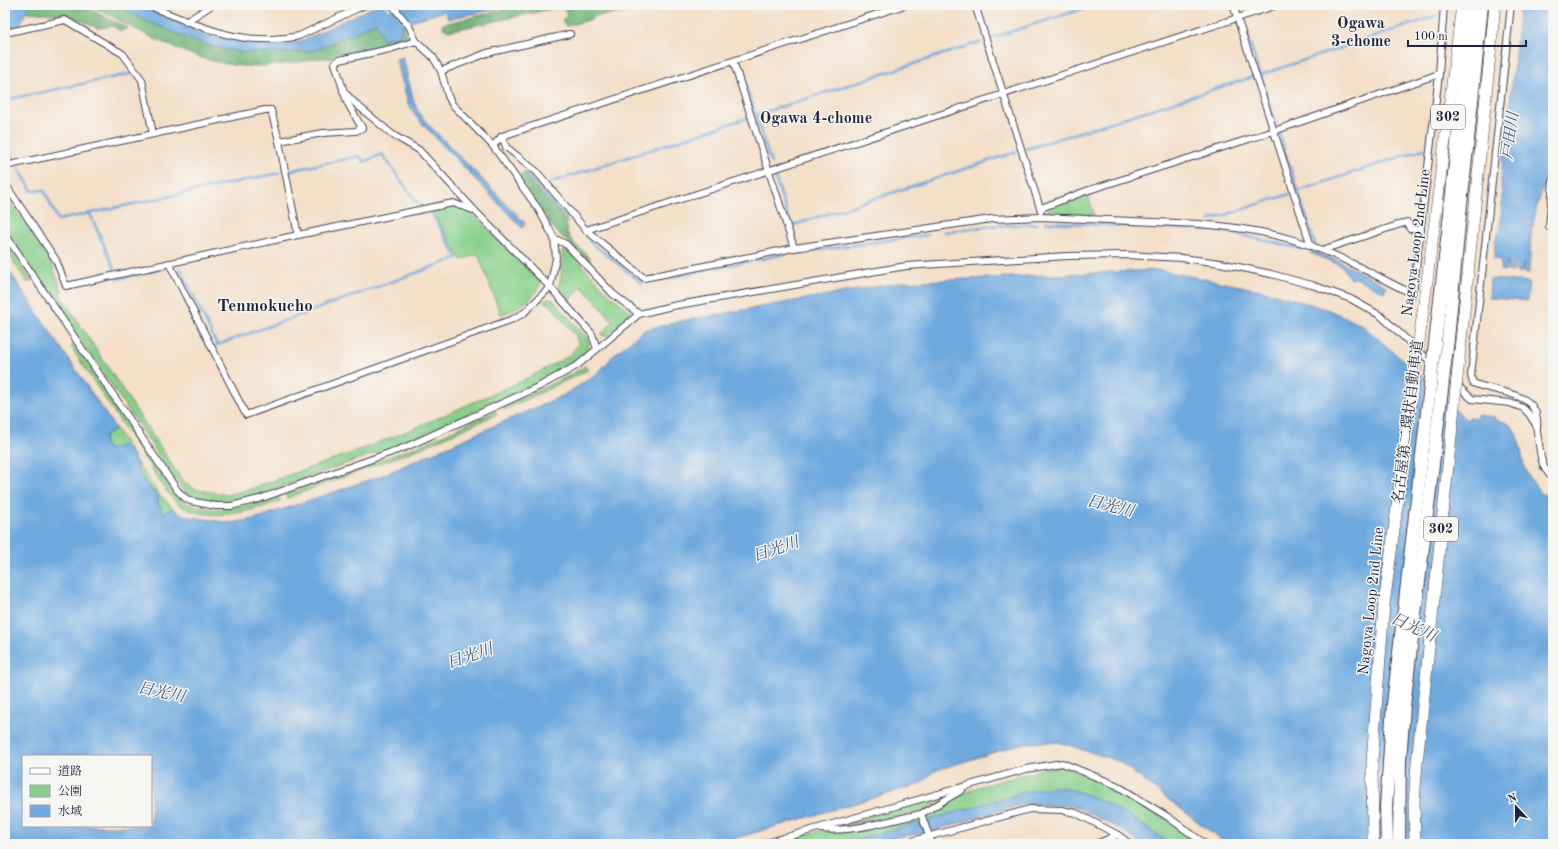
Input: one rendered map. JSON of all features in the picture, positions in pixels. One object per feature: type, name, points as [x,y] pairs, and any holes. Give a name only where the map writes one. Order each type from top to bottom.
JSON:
[{"type":"highway","name":"Nagoya Loop 2nd Line","points":[[1373,844],[1372,762],[1384,605],[1462,5]]},
{"type":"highway","points":[[1460,105],[1466,5]]},
{"type":"highway","name":"名古屋第二環状自動車道","points":[[1387,844],[1387,799],[1393,704],[1449,223],[1471,5]]},
{"type":"highway","name":"名古屋第二環状自動車道","points":[[1399,844],[1398,806],[1404,706],[1448,339],[1482,5]]},
{"type":"highway","points":[[1476,58],[1490,5]]},
{"type":"highway","name":"302","points":[[1415,844],[1414,803],[1417,763],[1474,215],[1494,5]]},
{"type":"street","points":[[148,5],[207,30],[255,39],[299,36],[365,5]]},
{"type":"street","points":[[186,22],[212,5]]},
{"type":"street","points":[[493,146],[502,136],[905,5]]},
{"type":"street","points":[[975,5],[1041,208],[1041,217]]},
{"type":"street","points":[[1233,5],[1311,246]]},
{"type":"street","points":[[586,230],[1277,5]]},
{"type":"street","points":[[502,136],[506,147],[536,171],[586,230],[644,278],[794,248],[991,219],[1041,217],[1224,226],[1277,236],[1322,250],[1413,294],[1438,74],[1444,5]]},
{"type":"street","points":[[1511,5],[1471,376],[1474,383],[1512,393],[1525,400],[1538,418],[1537,433]]},
{"type":"street","points":[[169,263],[246,415],[513,319],[524,314],[550,287],[556,258],[554,238],[530,196],[493,146],[452,104],[448,96],[441,70],[434,57],[416,41],[409,26],[393,6]]},
{"type":"street","points":[[5,33],[66,20],[123,54],[142,80],[153,134]]},
{"type":"street","points":[[441,70],[487,53],[570,34]]},
{"type":"street","points":[[279,141],[323,133],[356,131],[362,128],[347,102],[335,63],[340,60],[390,49],[416,41]]},
{"type":"street","points":[[733,61],[794,248]]},
{"type":"street","points":[[1041,208],[1086,191],[1274,131],[1438,74]]},
{"type":"street","points":[[343,91],[356,105],[393,135],[419,150],[476,212],[550,287],[592,334],[597,349]]},
{"type":"street","points":[[5,166],[265,110],[271,110],[279,141],[298,235]]},
{"type":"street","points":[[1553,181],[1549,227],[1553,227]]},
{"type":"street","points":[[5,184],[56,260],[66,286],[298,235],[454,203],[476,212]]},
{"type":"street","points":[[1322,250],[1407,222],[1410,229],[1420,230]]},
{"type":"street","points":[[5,234],[177,490],[184,497],[200,503],[231,506],[259,499],[406,447],[540,386],[578,365],[639,314],[672,306],[906,266],[1068,256],[1119,255],[1182,258],[1220,264],[1271,274],[1352,299],[1381,316],[1472,399],[1510,403],[1523,408],[1536,425],[1541,458],[1544,467],[1553,480]]},
{"type":"street","points":[[554,238],[566,245],[613,294],[639,314]]},
{"type":"street","points":[[762,844],[1026,770],[1062,764],[1116,785],[1141,799],[1205,844]]},
{"type":"street","points":[[818,828],[833,830],[922,817],[970,786]]},
{"type":"street","points":[[902,844],[929,835],[1030,809],[1062,810],[1076,813],[1118,835],[1130,844]]},
{"type":"street","points":[[922,817],[932,844]]},
{"type":"street","points":[[1096,844],[1118,835]]},
{"type":"green space","points":[[29,5],[76,5],[87,8],[128,28],[121,31],[112,26],[99,28],[69,15],[26,12]]},
{"type":"green space","points":[[90,5],[118,5],[145,20],[189,39],[317,50],[377,22],[391,37],[400,35],[402,24],[405,26],[404,29],[409,39],[333,59],[320,58],[300,62],[242,66],[202,58],[183,51],[145,34]]},
{"type":"green space","points":[[525,5],[632,5],[632,12],[596,16],[592,19],[567,26],[562,20],[567,15],[565,9],[560,7],[449,31],[443,28],[443,24]]},
{"type":"green space","points":[[524,172],[531,174],[527,177],[567,221],[568,233],[570,237],[573,242],[590,258],[589,262],[555,230],[521,180],[521,174]]},
{"type":"green space","points":[[5,194],[51,262],[62,292],[59,293],[184,483],[194,489],[227,495],[250,489],[360,450],[415,428],[524,380],[569,356],[578,345],[576,336],[549,303],[543,302],[546,300],[553,300],[587,338],[589,343],[588,350],[579,360],[536,384],[404,443],[261,494],[232,502],[198,498],[185,493],[177,482],[5,229]]},
{"type":"green space","points":[[1088,195],[1094,215],[1048,213],[1048,209]]},
{"type":"green space","points":[[451,206],[460,207],[473,214],[541,281],[539,287],[531,298],[513,310],[501,315],[478,254],[461,260],[431,210]]},
{"type":"green space","points":[[5,240],[32,281],[27,282],[5,249]]},
{"type":"green space","points":[[567,249],[611,296],[630,311],[632,315],[631,319],[607,336],[601,335],[613,321],[582,287],[568,301],[557,291],[561,277],[563,251]]},
{"type":"green space","points":[[75,344],[172,488],[183,501],[200,508],[222,509],[250,505],[278,496],[280,501],[244,512],[219,515],[194,512],[179,504],[167,492],[71,347]]},
{"type":"green space","points":[[585,366],[588,370],[504,410],[503,407],[572,374]]},
{"type":"green space","points":[[495,411],[497,414],[421,448],[287,498],[286,494],[421,445]]},
{"type":"green space","points":[[116,429],[133,456],[123,445],[109,450],[105,445],[104,437]]},
{"type":"green space","points":[[135,460],[157,492],[173,508],[167,511],[164,516],[158,505],[158,495],[150,489],[143,480],[137,470]]},
{"type":"green space","points":[[1061,766],[1098,780],[1134,799],[1201,844],[1171,844],[1134,819],[1105,803],[1071,789],[1059,787],[1033,790],[928,820],[926,816],[929,812],[975,788],[1047,768]]},
{"type":"green space","points":[[955,792],[929,808],[917,813],[828,828]]},
{"type":"green space","points":[[914,817],[921,820],[923,826],[916,823],[843,844],[774,844],[819,831]]},
{"type":"water","points":[[10,5],[29,5],[20,26],[5,29],[5,10],[9,9]]},
{"type":"water","points":[[118,5],[139,5],[205,35],[249,43],[294,43],[304,40],[377,5],[385,5],[389,11],[397,5],[515,5],[448,19],[445,11],[402,24],[400,35],[392,38],[383,39],[376,22],[317,50],[286,53],[245,53],[210,46],[189,39],[145,20]]},
{"type":"water","name":"戸田川","points":[[1520,5],[1553,5],[1553,95],[1545,181],[1537,206],[1531,234],[1529,273],[1523,272],[1524,263],[1521,273],[1516,272],[1517,262],[1515,262],[1513,272],[1507,271],[1508,261],[1505,271],[1500,270],[1501,260],[1494,259],[1495,241],[1500,231],[1503,155],[1505,154]]},
{"type":"water","points":[[403,57],[414,102],[418,111],[427,123],[524,222],[525,224],[522,228],[416,117],[409,106],[396,59]]},
{"type":"water","points":[[1311,251],[1341,262],[1383,284],[1383,286],[1387,286],[1384,292],[1356,278],[1350,279],[1342,266],[1310,253]]},
{"type":"water","name":"日光川","points":[[5,265],[116,429],[104,437],[105,445],[109,450],[123,445],[132,454],[143,480],[153,492],[158,495],[158,505],[161,507],[164,515],[167,511],[173,508],[180,514],[186,516],[231,523],[254,519],[381,476],[564,395],[598,373],[615,354],[644,330],[681,321],[902,282],[1158,270],[1266,291],[1329,310],[1362,325],[1433,386],[1464,418],[1468,420],[1469,417],[1476,418],[1477,415],[1495,417],[1495,420],[1504,422],[1511,426],[1518,439],[1526,471],[1542,495],[1547,494],[1553,501],[1553,844],[1227,844],[1118,761],[1058,742],[1024,743],[934,771],[921,784],[716,844],[5,844]]},
{"type":"water","points":[[1490,279],[1529,282],[1527,301],[1489,298]]},
{"type":"water","points":[[1049,787],[1064,788],[1080,792],[1096,799],[1129,816],[1171,844],[1141,844],[1121,829],[1074,806],[1024,804],[925,833],[897,837],[871,844],[843,844],[916,823],[923,826],[928,823],[928,820],[1033,790]]},
{"type":"waterway","points":[[339,5],[344,12]]},
{"type":"waterway","points":[[994,37],[1095,5]]},
{"type":"waterway","points":[[1237,5],[1239,10]]},
{"type":"waterway","points":[[1260,75],[1436,16]]},
{"type":"waterway","points":[[1243,22],[1276,125]]},
{"type":"waterway","points":[[756,115],[981,42]]},
{"type":"waterway","points":[[739,64],[771,163]]},
{"type":"waterway","points":[[5,100],[130,74]]},
{"type":"waterway","points":[[1026,149],[1253,77]]},
{"type":"waterway","points":[[552,182],[750,117]]},
{"type":"waterway","points":[[1279,133],[1315,244]]},
{"type":"waterway","points":[[5,144],[14,159]]},
{"type":"waterway","points":[[1298,191],[1424,149]]},
{"type":"waterway","points":[[791,226],[1016,152]]},
{"type":"waterway","points":[[288,171],[360,156],[364,162],[382,154],[420,207]]},
{"type":"waterway","points":[[18,167],[32,191],[44,190],[58,220],[279,173]]},
{"type":"waterway","points":[[774,174],[796,241]]},
{"type":"waterway","points":[[530,177],[567,218]]},
{"type":"waterway","points":[[1210,220],[1290,194]]},
{"type":"waterway","points":[[180,268],[217,345],[457,258],[431,212]]},
{"type":"waterway","points":[[90,214],[115,270]]},
{"type":"waterway","points":[[1046,222],[1193,229]]},
{"type":"waterway","points":[[944,232],[991,226],[1037,224]]},
{"type":"waterway","points":[[1201,230],[1223,231],[1302,249]]},
{"type":"waterway","points":[[797,253],[928,235]]},
{"type":"waterway","points":[[589,241],[642,283]]},
{"type":"waterway","points":[[717,268],[785,254]]},
{"type":"waterway","points":[[117,279],[165,268]]},
{"type":"waterway","points":[[655,281],[706,270]]},
{"type":"district","name":"Ogawa 3-chome","points":[[1361,33]]},
{"type":"district","name":"Ogawa 4-chome","points":[[816,119]]},
{"type":"district","name":"Tenmokucho","points":[[265,306]]}]
